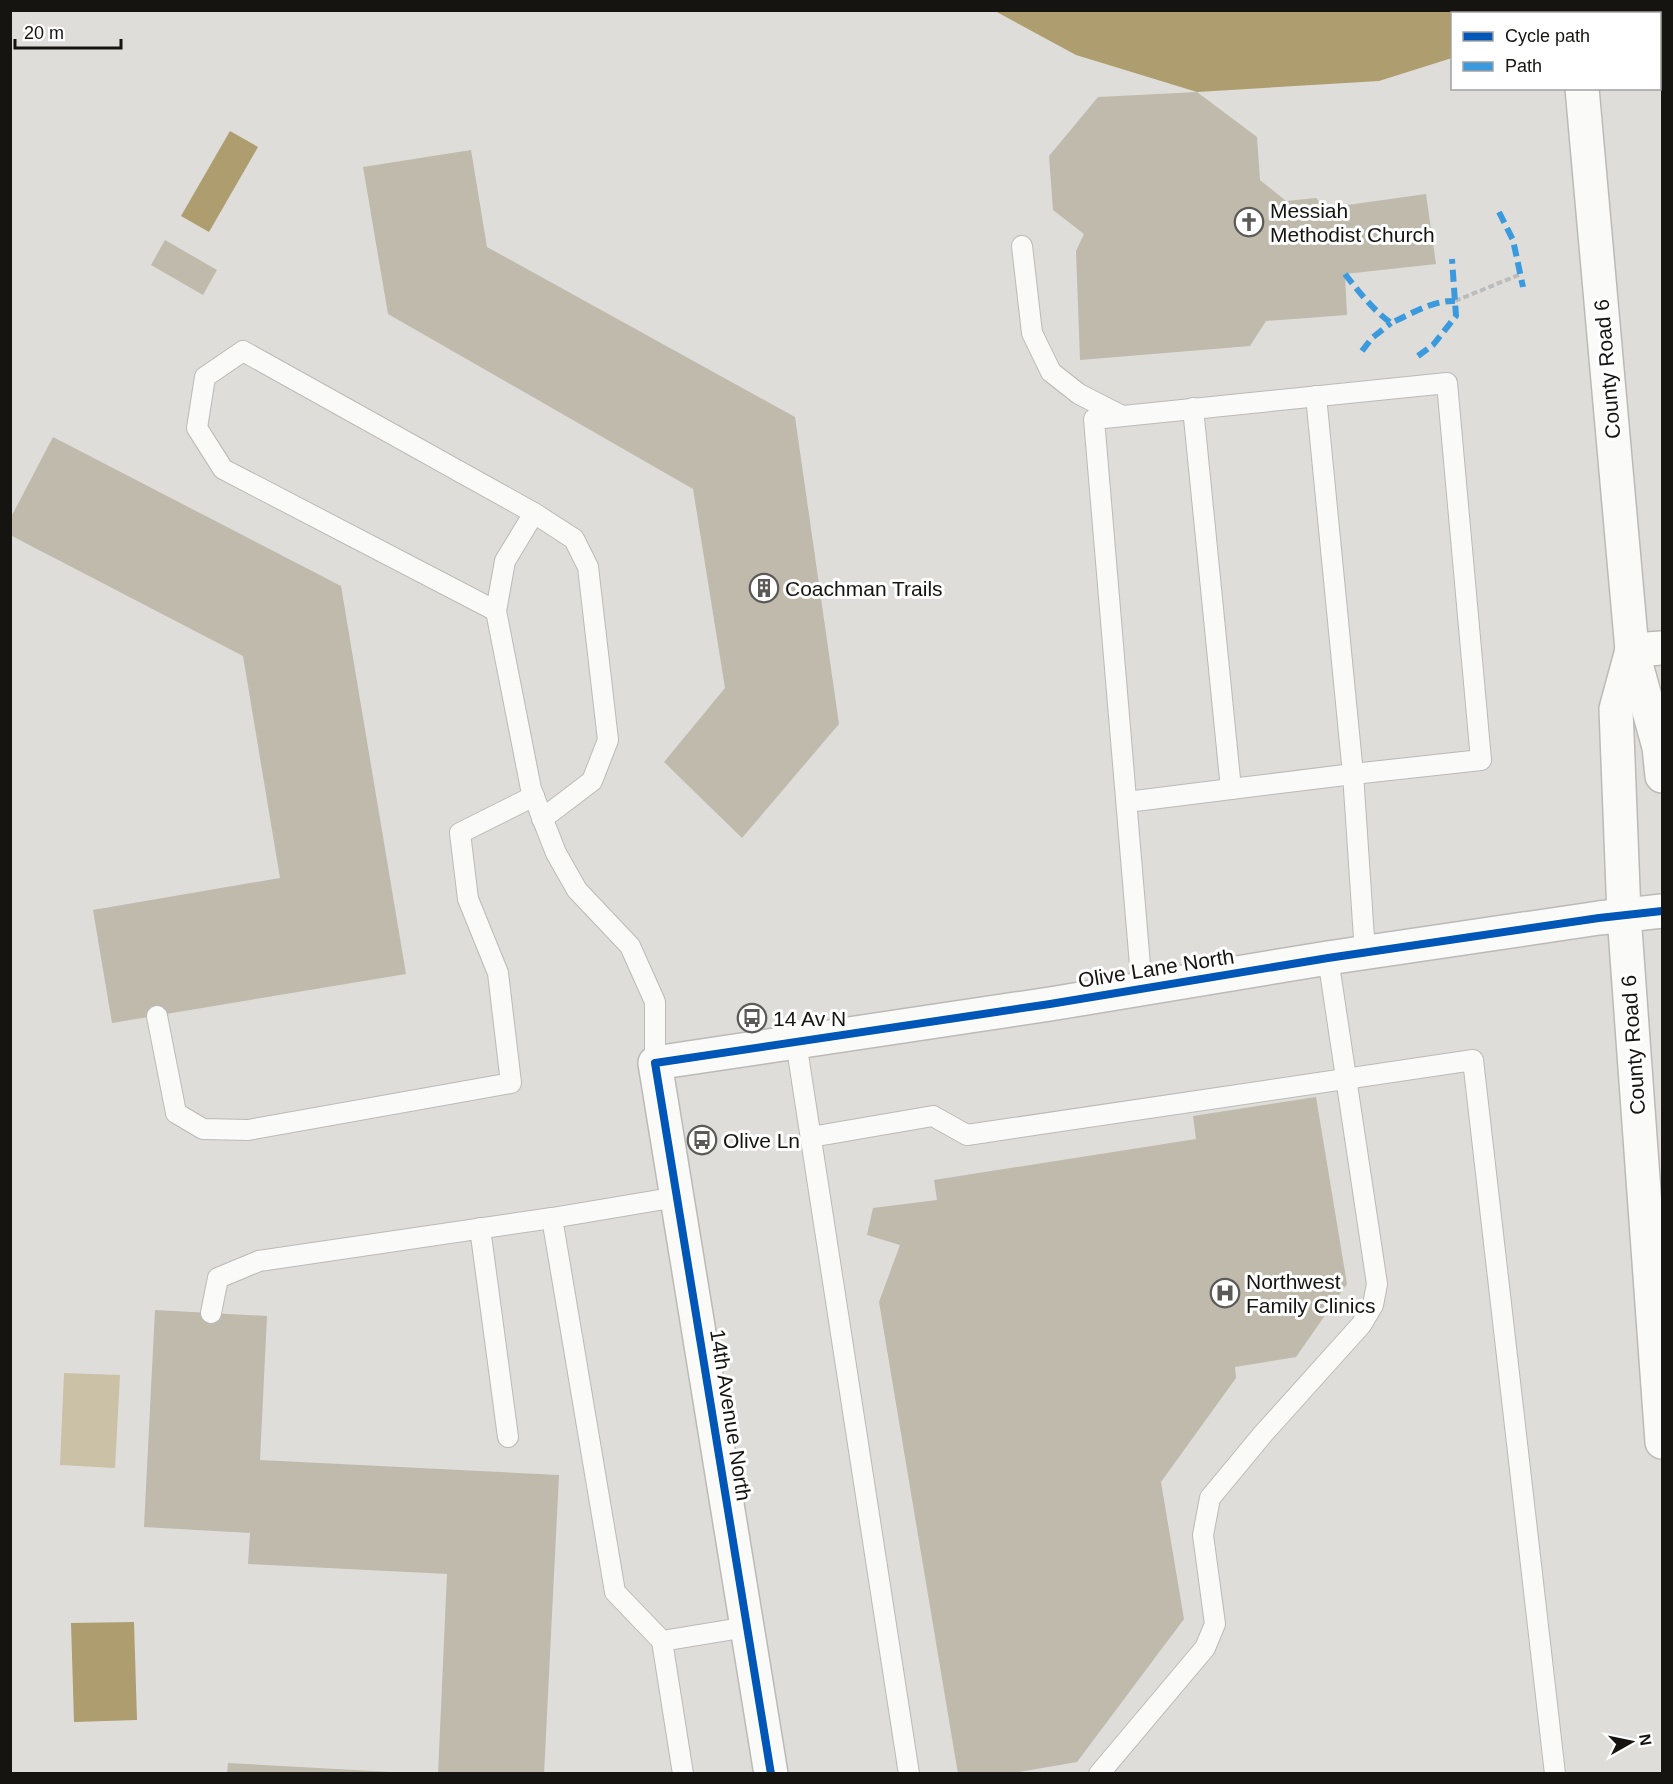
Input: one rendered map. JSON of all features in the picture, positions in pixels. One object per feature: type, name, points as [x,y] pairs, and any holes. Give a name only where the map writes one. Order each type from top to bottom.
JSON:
[{"type":"street","name":"County Road 6","points":[[1582,90],[1662,776]]},
{"type":"street","name":"County Road 6","points":[[1647,649],[1616,709],[1624,915],[1662,1442]]},
{"type":"street","name":"Olive Lane North","points":[[655,1063],[1142,989],[1328,958],[1662,911]]},
{"type":"street","name":"14th Avenue North","points":[[655,1063],[771,1773]]},
{"type":"lane","points":[[1022,246],[1032,333],[1051,372],[1079,394],[1122,416]]},
{"type":"lane","points":[[496,611],[223,469],[197,428],[205,377],[243,351],[534,513],[574,539],[588,567],[608,740],[592,781],[542,819]]},
{"type":"lane","points":[[1127,802],[1481,760],[1447,383],[1094,419],[1142,989]]},
{"type":"lane","points":[[1316,396],[1353,774],[1365,953]]},
{"type":"lane","points":[[1193,408],[1231,789]]},
{"type":"lane","points":[[534,513],[505,561],[496,611],[531,789],[556,854],[577,890],[630,946],[655,1002],[655,1063]]},
{"type":"lane","points":[[157,1016],[176,1113],[203,1129],[248,1130],[511,1083],[498,973],[468,899],[460,833],[534,796]]},
{"type":"lane","points":[[1099,1773],[1205,1648],[1215,1624],[1203,1535],[1210,1497],[1361,1325],[1373,1305],[1377,1284],[1328,958]]},
{"type":"lane","points":[[796,1042],[909,1773]]},
{"type":"lane","points":[[811,1137],[933,1116],[968,1135],[1473,1060],[1555,1773]]},
{"type":"lane","points":[[211,1313],[218,1278],[259,1261],[552,1218],[677,1197]]},
{"type":"lane","points":[[552,1218],[615,1592],[662,1641],[683,1773]]},
{"type":"lane","points":[[480,1228],[507,1437]]},
{"type":"lane","points":[[662,1641],[747,1628]]},
{"type":"path","points":[[1455,301],[1521,274]]},
{"type":"shaded area","points":[[995,11],[1496,11],[1451,12],[1451,58],[1379,81],[1197,92],[1076,55]]},
{"type":"shaded area","points":[[230,131],[258,147],[209,232],[181,216]]},
{"type":"shaded area","points":[[64,1373],[120,1375],[115,1468],[60,1465]]},
{"type":"shaded area","points":[[134,1622],[137,1720],[74,1722],[71,1623]]},
{"type":"building","name":"Messiah Methodist Church","points":[[1197,92],[1257,137],[1260,180],[1286,201],[1316,198],[1326,208],[1426,194],[1436,264],[1345,274],[1347,315],[1266,321],[1250,346],[1080,360],[1076,251],[1084,234],[1053,210],[1049,156],[1098,97]]},
{"type":"building","name":"Coachman Trails","points":[[471,150],[487,247],[795,417],[839,724],[742,838],[664,762],[725,688],[693,489],[388,314],[363,167]]},
{"type":"building","points":[[165,240],[217,270],[203,295],[151,265]]},
{"type":"building","points":[[53,437],[341,586],[406,974],[112,1023],[93,910],[280,878],[243,656],[10,535],[10,519]]},
{"type":"building","points":[[1316,1097],[1347,1284],[1296,1357],[1235,1367],[1236,1378],[1161,1482],[1184,1619],[1077,1762],[1007,1774],[958,1774],[879,1302],[900,1245],[867,1235],[873,1208],[937,1200],[934,1180],[1196,1139],[1193,1116]]},
{"type":"building","points":[[155,1310],[267,1316],[260,1460],[559,1475],[544,1774],[438,1774],[447,1574],[248,1564],[250,1533],[144,1527]]},
{"type":"building","points":[[228,1763],[391,1772],[391,1774],[227,1774]]},
{"type":"marked path","points":[[1499,212],[1513,240],[1523,287]]},
{"type":"marked path","points":[[1418,356],[1433,345],[1456,316],[1452,259]]},
{"type":"marked path","points":[[1345,274],[1372,307],[1391,323],[1430,305],[1455,301]]},
{"type":"marked path","points":[[1362,351],[1372,338],[1391,323]]},
{"type":"cycle path","points":[[771,1774],[655,1063],[1050,1004],[1328,958],[1599,918],[1662,911]]},
{"type":"place","name":"Messiah Methodist Church","points":[[1249,222]]},
{"type":"place","name":"Coachman Trails","points":[[764,588]]},
{"type":"place","name":"14 Av N","points":[[752,1018]]},
{"type":"place","name":"Olive Ln","points":[[702,1140]]},
{"type":"place","name":"Northwest Family Clinics","points":[[1225,1293]]}]
